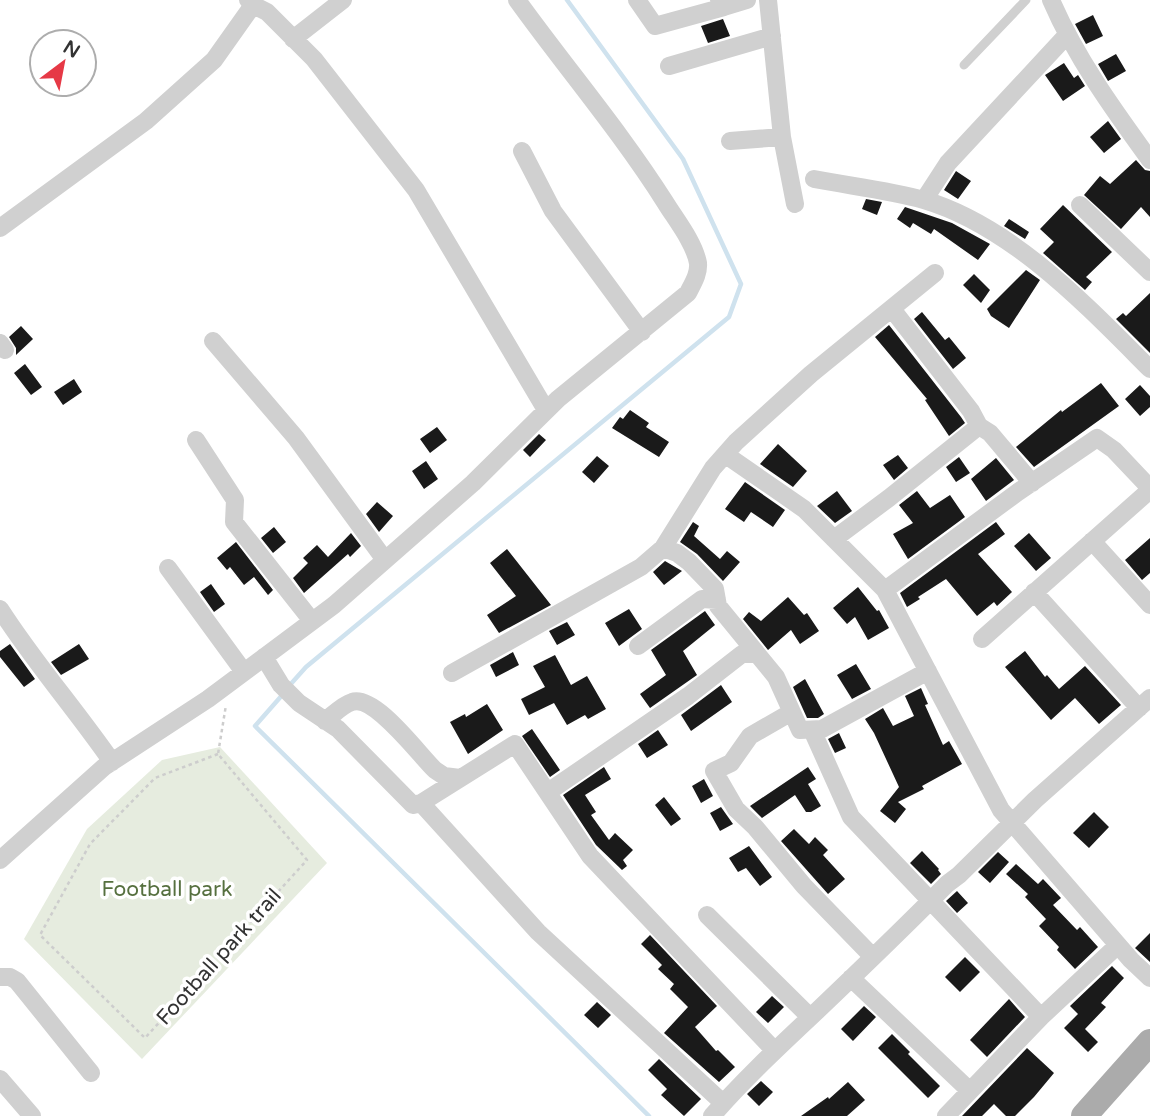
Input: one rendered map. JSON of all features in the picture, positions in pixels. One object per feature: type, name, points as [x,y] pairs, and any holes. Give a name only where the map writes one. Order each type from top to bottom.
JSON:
[{"type":"main road","points":[[1084,1116],[1150,1042]]},
{"type":"street","points":[[293,39],[343,0]]},
{"type":"street","points":[[0,860],[112,762],[229,683],[334,605],[473,483],[546,410],[688,293],[696,278],[698,265],[695,252],[622,137],[517,0]]},
{"type":"street","points":[[636,0],[655,26],[721,4],[747,0]]},
{"type":"street","points":[[768,0],[782,137],[795,204]]},
{"type":"street","points":[[1051,0],[1067,35],[1111,106],[1150,160]]},
{"type":"street","points":[[0,228],[156,112],[214,60],[251,2],[267,12],[314,59],[416,190],[546,410]]},
{"type":"street","points":[[924,200],[948,163],[1067,35]]},
{"type":"street","points":[[670,66],[772,36]]},
{"type":"street","points":[[730,141],[782,137]]},
{"type":"street","points":[[522,151],[553,211],[642,332]]},
{"type":"street","points":[[814,179],[924,200],[958,213],[1010,244],[1084,304],[1150,369]]},
{"type":"street","points":[[1080,205],[1150,271]]},
{"type":"street","points":[[452,673],[641,566],[663,548],[713,468],[736,442],[811,374],[935,272]]},
{"type":"street","points":[[892,309],[971,411],[979,426],[990,433],[1032,483]]},
{"type":"street","points":[[214,341],[296,438],[385,560]]},
{"type":"street","points":[[834,539],[979,426]]},
{"type":"street","points":[[885,590],[1097,438],[1114,450],[1150,489],[982,639]]},
{"type":"street","points":[[196,440],[235,499],[234,522],[312,621]]},
{"type":"street","points":[[726,455],[804,509],[885,590],[1001,810],[1150,978]]},
{"type":"street","points":[[1092,541],[1150,605]]},
{"type":"street","points":[[663,548],[677,553],[715,589],[718,606],[776,677],[800,730],[822,729],[928,671]]},
{"type":"street","points":[[169,568],[244,672]]},
{"type":"street","points":[[421,803],[538,932],[718,1109],[775,1050],[1012,822],[1147,701],[1034,592]]},
{"type":"street","points":[[638,646],[702,598],[717,600]]},
{"type":"street","points":[[0,609],[112,762]]},
{"type":"street","points":[[548,792],[688,696],[742,654],[757,654]]},
{"type":"street","points":[[264,657],[281,685],[299,703],[338,729],[413,805],[421,803],[515,744],[590,856],[775,1050]]},
{"type":"street","points":[[325,721],[353,701],[364,701],[388,720],[435,770],[444,776],[460,778]]},
{"type":"street","points":[[790,713],[750,736],[731,763],[714,771],[736,809],[755,827],[804,886],[873,956]]},
{"type":"street","points":[[812,730],[851,817],[1041,1017]]},
{"type":"street","points":[[707,915],[810,1017]]},
{"type":"street","points":[[946,1116],[1041,1017],[1118,945]]},
{"type":"street","points":[[0,977],[10,977],[17,981],[91,1073]]},
{"type":"street","points":[[851,978],[969,1090]]},
{"type":"street","points":[[0,1079],[32,1116]]},
{"type":"lane","points":[[964,65],[1026,0]]},
{"type":"path","points":[[218,754],[229,683]]},
{"type":"path","name":"Football park trail","points":[[218,754],[307,860],[145,1038],[40,935],[90,844],[155,778],[218,754]]},
{"type":"green space","name":"Football park","points":[[220,747],[327,863],[142,1059],[24,939],[87,829],[162,760]]},
{"type":"building","points":[[1093,15],[1103,36],[1086,44],[1075,24]]},
{"type":"building","points":[[723,19],[730,36],[708,43],[701,26]]},
{"type":"building","points":[[1116,54],[1126,71],[1108,81],[1098,64]]},
{"type":"building","points":[[1064,63],[1074,78],[1078,75],[1085,86],[1063,101],[1045,75]]},
{"type":"building","points":[[1108,121],[1121,139],[1104,153],[1090,137]]},
{"type":"building","points":[[1136,160],[1145,170],[1150,171],[1150,217],[1141,207],[1121,229],[1084,195],[1100,176],[1110,184]]},
{"type":"building","points":[[956,171],[971,181],[958,199],[944,190]]},
{"type":"building","points":[[866,199],[882,202],[877,215],[862,209]]},
{"type":"building","points":[[1063,205],[1112,252],[1086,277],[1092,282],[1085,290],[1043,253],[1054,242],[1040,229]]},
{"type":"building","points":[[905,207],[952,223],[990,244],[978,260],[934,229],[931,234],[913,223],[910,228],[897,219]]},
{"type":"building","points":[[1009,219],[1029,232],[1025,239],[1004,226]]},
{"type":"building","points":[[1026,270],[1040,280],[1009,328],[991,316],[987,309]]},
{"type":"building","points":[[974,274],[990,290],[981,303],[963,285]]},
{"type":"building","points":[[1150,293],[1150,353],[1116,319],[1123,313],[1126,316]]},
{"type":"building","points":[[922,312],[945,340],[949,337],[966,358],[953,369],[914,319]]},
{"type":"building","points":[[889,325],[965,423],[949,436],[925,400],[927,399],[875,337]]},
{"type":"building","points":[[21,326],[33,339],[16,355],[16,348],[9,337]]},
{"type":"building","points":[[25,364],[42,387],[31,395],[14,373]]},
{"type":"building","points":[[74,379],[82,392],[63,405],[54,392]]},
{"type":"building","points":[[1101,383],[1119,406],[1034,467],[1016,447],[1061,410],[1062,412]]},
{"type":"building","points":[[1140,385],[1150,396],[1150,407],[1140,416],[1125,399]]},
{"type":"building","points":[[630,410],[649,423],[646,427],[669,442],[659,457],[612,428],[620,417],[623,419]]},
{"type":"building","points":[[437,427],[447,440],[430,453],[420,439]]},
{"type":"building","points":[[539,434],[546,440],[530,457],[523,450]]},
{"type":"building","points":[[778,444],[807,471],[793,487],[760,464]]},
{"type":"building","points":[[898,455],[908,468],[894,480],[883,465]]},
{"type":"building","points":[[597,456],[609,466],[594,483],[582,472]]},
{"type":"building","points":[[959,457],[970,473],[956,482],[946,467]]},
{"type":"building","points":[[996,458],[1014,480],[986,501],[971,479]]},
{"type":"building","points":[[426,461],[438,479],[424,489],[412,471]]},
{"type":"building","points":[[745,482],[785,510],[773,527],[751,512],[744,522],[725,509]]},
{"type":"building","points":[[837,491],[852,511],[835,523],[817,506]]},
{"type":"building","points":[[917,491],[930,508],[950,495],[965,517],[908,559],[893,534],[913,523],[899,505]]},
{"type":"building","points":[[377,502],[393,516],[379,532],[366,514]]},
{"type":"building","points":[[693,522],[699,526],[694,536],[720,559],[727,551],[740,562],[723,581],[697,554],[680,542]]},
{"type":"building","points":[[996,522],[1005,534],[978,554],[1012,592],[997,606],[994,602],[977,616],[946,579],[907,607],[900,593]]},
{"type":"building","points":[[274,527],[286,542],[273,553],[261,538]]},
{"type":"building","points":[[351,533],[361,546],[304,593],[293,578],[308,563],[303,558],[317,545],[328,557]]},
{"type":"building","points":[[1029,533],[1051,558],[1036,571],[1014,546]]},
{"type":"building","points":[[1150,538],[1150,573],[1142,580],[1125,560]]},
{"type":"building","points":[[236,542],[273,590],[268,595],[254,577],[244,585],[230,567],[227,570],[217,558]]},
{"type":"building","points":[[507,549],[551,605],[499,633],[487,615],[516,596],[490,563]]},
{"type":"building","points":[[665,561],[682,571],[664,585],[653,572]]},
{"type":"building","points":[[211,584],[225,604],[214,612],[200,592]]},
{"type":"building","points":[[858,587],[877,611],[879,610],[889,628],[868,640],[855,617],[847,624],[833,608]]},
{"type":"building","points":[[788,597],[804,615],[807,613],[819,631],[800,644],[791,630],[768,650],[743,619],[749,612],[761,621]]},
{"type":"building","points":[[629,609],[642,629],[619,646],[605,623]]},
{"type":"building","points":[[705,611],[715,625],[683,651],[697,675],[650,708],[640,694],[666,675],[651,650]]},
{"type":"building","points":[[567,622],[575,635],[557,645],[549,631]]},
{"type":"building","points":[[10,644],[35,679],[24,687],[0,657],[0,651]]},
{"type":"building","points":[[79,644],[89,659],[61,675],[51,662]]},
{"type":"building","points":[[1025,651],[1045,677],[1047,675],[1059,689],[1085,666],[1121,705],[1099,724],[1075,698],[1051,720],[1005,667]]},
{"type":"building","points":[[513,652],[519,665],[496,677],[490,665]]},
{"type":"building","points":[[555,655],[571,685],[587,676],[606,709],[588,719],[585,715],[567,725],[554,703],[529,715],[521,699],[545,687],[533,666]]},
{"type":"building","points":[[856,664],[871,689],[852,699],[837,675]]},
{"type":"building","points":[[805,679],[824,714],[818,718],[807,718],[793,687]]},
{"type":"building","points":[[721,685],[732,702],[691,731],[681,715]]},
{"type":"building","points":[[921,688],[928,704],[925,705],[943,745],[949,741],[962,764],[898,802],[906,809],[895,823],[880,811],[899,787],[865,719],[883,708],[893,726],[914,716],[905,696]]},
{"type":"building","points":[[487,704],[503,730],[468,754],[450,722],[465,714],[466,717]]},
{"type":"building","points":[[532,729],[560,770],[550,777],[522,736]]},
{"type":"building","points":[[658,730],[668,745],[647,758],[638,744]]},
{"type":"building","points":[[839,733],[846,748],[835,753],[828,739]]},
{"type":"building","points":[[604,767],[611,779],[585,795],[596,812],[591,815],[609,840],[615,833],[633,850],[623,860],[627,866],[622,870],[596,845],[563,795]]},
{"type":"building","points":[[808,767],[816,779],[808,784],[821,806],[806,812],[795,795],[762,818],[750,806]]},
{"type":"building","points":[[704,779],[713,796],[701,803],[692,786]]},
{"type":"building","points":[[664,797],[681,819],[671,826],[655,805]]},
{"type":"building","points":[[721,807],[733,824],[720,831],[710,813]]},
{"type":"building","points":[[1094,812],[1109,827],[1089,848],[1073,833]]},
{"type":"building","points":[[794,829],[809,844],[815,837],[828,850],[823,855],[845,879],[828,894],[781,841]]},
{"type":"building","points":[[749,846],[772,877],[760,886],[746,868],[738,872],[729,858]]},
{"type":"building","points":[[922,851],[941,874],[931,884],[910,863]]},
{"type":"building","points":[[998,852],[1009,862],[990,883],[978,872]]},
{"type":"building","points":[[1016,864],[1038,884],[1043,879],[1061,898],[1053,905],[1077,930],[1080,927],[1098,947],[1075,969],[1039,926],[1046,919],[1025,897],[1028,894],[1006,874]]},
{"type":"building","points":[[957,891],[968,903],[957,913],[946,901]]},
{"type":"building","points":[[1150,933],[1150,962],[1135,948]]},
{"type":"building","points":[[650,935],[717,1006],[695,1027],[716,1051],[735,1067],[719,1082],[664,1033],[688,1007],[670,989],[674,984],[658,969],[662,965],[641,944]]},
{"type":"building","points":[[965,957],[980,972],[960,992],[945,977]]},
{"type":"building","points":[[1112,966],[1124,978],[1101,1003],[1106,1007],[1085,1029],[1098,1042],[1088,1052],[1064,1028],[1078,1014],[1070,1006]]},
{"type":"building","points":[[772,996],[784,1007],[768,1023],[756,1012]]},
{"type":"building","points":[[1009,999],[1025,1017],[987,1057],[970,1040]]},
{"type":"building","points":[[597,1002],[611,1015],[598,1028],[584,1015]]},
{"type":"building","points":[[864,1006],[876,1017],[853,1041],[841,1029]]},
{"type":"building","points":[[892,1034],[940,1086],[928,1098],[878,1048]]},
{"type":"building","points":[[1027,1048],[1054,1073],[1034,1097],[1015,1116],[1006,1116],[994,1104],[982,1116],[962,1116]]},
{"type":"building","points":[[659,1059],[701,1099],[684,1116],[661,1095],[667,1089],[648,1070]]},
{"type":"building","points":[[761,1081],[773,1092],[759,1106],[747,1094]]},
{"type":"building","points":[[848,1082],[865,1100],[847,1116],[801,1116],[828,1097],[829,1099]]},
{"type":"waterway","points":[[289,686],[306,667],[729,317],[741,284],[683,159],[567,0]]},
{"type":"waterway","points":[[284,693],[255,726],[649,1116]]}]
